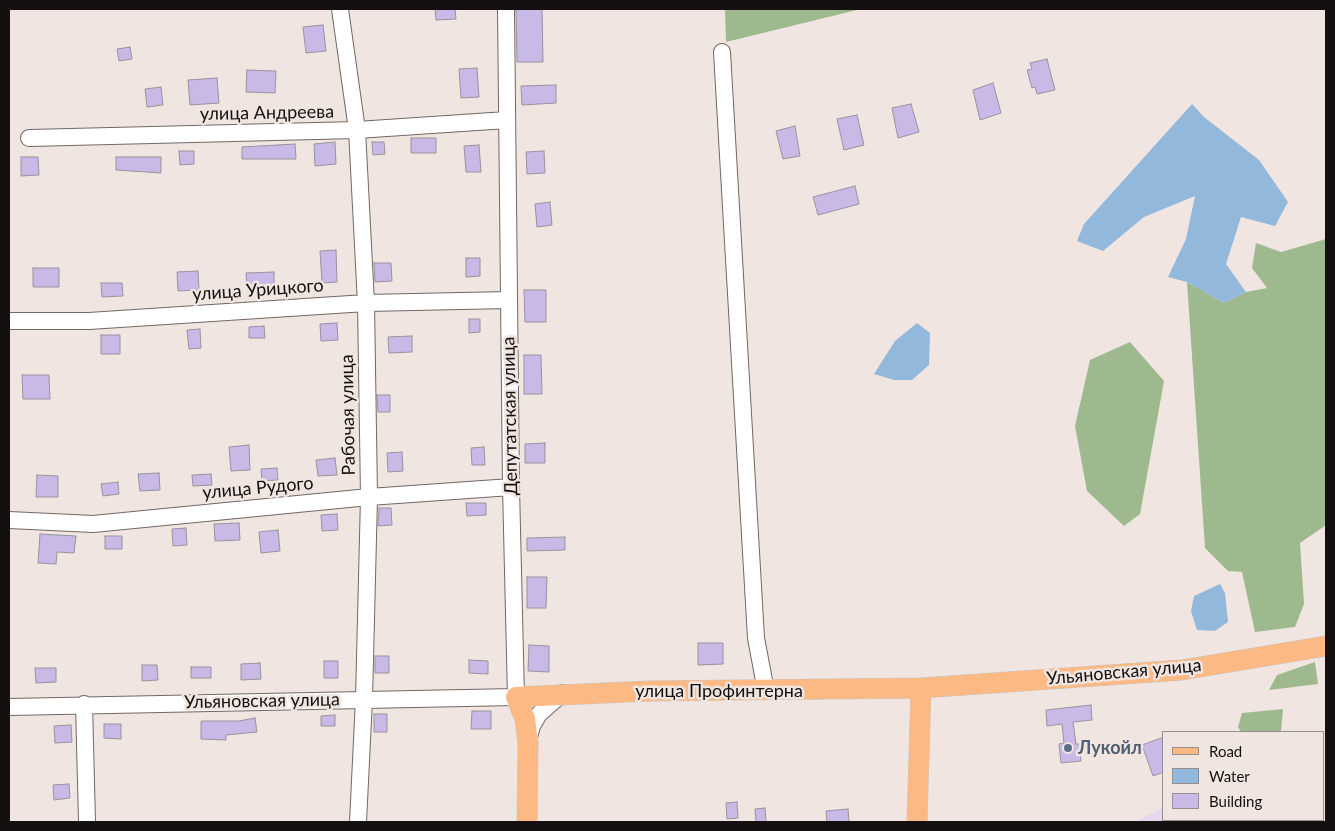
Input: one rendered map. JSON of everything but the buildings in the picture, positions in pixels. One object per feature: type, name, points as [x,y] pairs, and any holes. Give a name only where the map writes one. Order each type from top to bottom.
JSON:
[{"type":"main road","name":"Ульяновская улица","points":[[921,688],[1182,670],[1326,646]]},
{"type":"main road","name":"улица Профинтерна","points":[[516,697],[563,693],[921,688]]},
{"type":"main road","points":[[917,822],[921,688]]},
{"type":"main road","name":"Депутатская улица","points":[[516,697],[525,719],[528,743],[527,822]]},
{"type":"street","name":"Рабочая улица","points":[[340,9],[357,130],[366,303],[369,497],[364,699],[358,822]]},
{"type":"street","name":"Депутатская улица","points":[[506,9],[511,487],[516,697]]},
{"type":"street","points":[[722,52],[756,638],[766,691]]},
{"type":"street","name":"улица Андреева","points":[[29,138],[357,130],[507,120]]},
{"type":"street","name":"улица Урицкого","points":[[9,322],[89,320],[366,303],[509,300]]},
{"type":"street","name":"улица Рудого","points":[[9,520],[93,524],[369,497],[511,487]]},
{"type":"street","points":[[528,743],[532,726],[539,714],[563,693]]},
{"type":"street","name":"Ульяновская улица","points":[[9,707],[84,704],[516,697]]},
{"type":"street","points":[[84,704],[87,822]]},
{"type":"shaded area","points":[[1162,808],[1162,821],[1240,822],[1135,822]]},
{"type":"green space","points":[[725,9],[861,9],[726,42]]},
{"type":"green space","points":[[1326,239],[1326,525],[1300,543],[1304,604],[1295,627],[1255,632],[1242,572],[1228,571],[1205,548],[1187,282],[1224,303],[1246,292],[1267,288],[1252,268],[1256,243],[1281,252]]},
{"type":"green space","points":[[1130,342],[1164,381],[1140,514],[1124,526],[1087,491],[1075,426],[1090,360]]},
{"type":"green space","points":[[1315,662],[1318,684],[1269,690],[1277,675]]},
{"type":"green space","points":[[1283,709],[1281,731],[1240,731],[1238,727],[1242,713]]},
{"type":"water","points":[[1192,104],[1204,117],[1259,160],[1288,202],[1275,226],[1241,217],[1226,264],[1246,292],[1224,303],[1187,282],[1168,277],[1186,239],[1195,196],[1144,217],[1103,251],[1077,241],[1084,224]]},
{"type":"water","points":[[917,323],[930,333],[929,365],[912,380],[894,380],[874,374],[895,341]]},
{"type":"water","points":[[1220,584],[1225,593],[1228,622],[1215,631],[1197,630],[1191,611],[1194,596]]},
{"type":"place","name":"Лукойл","points":[[1068,748]]}]
